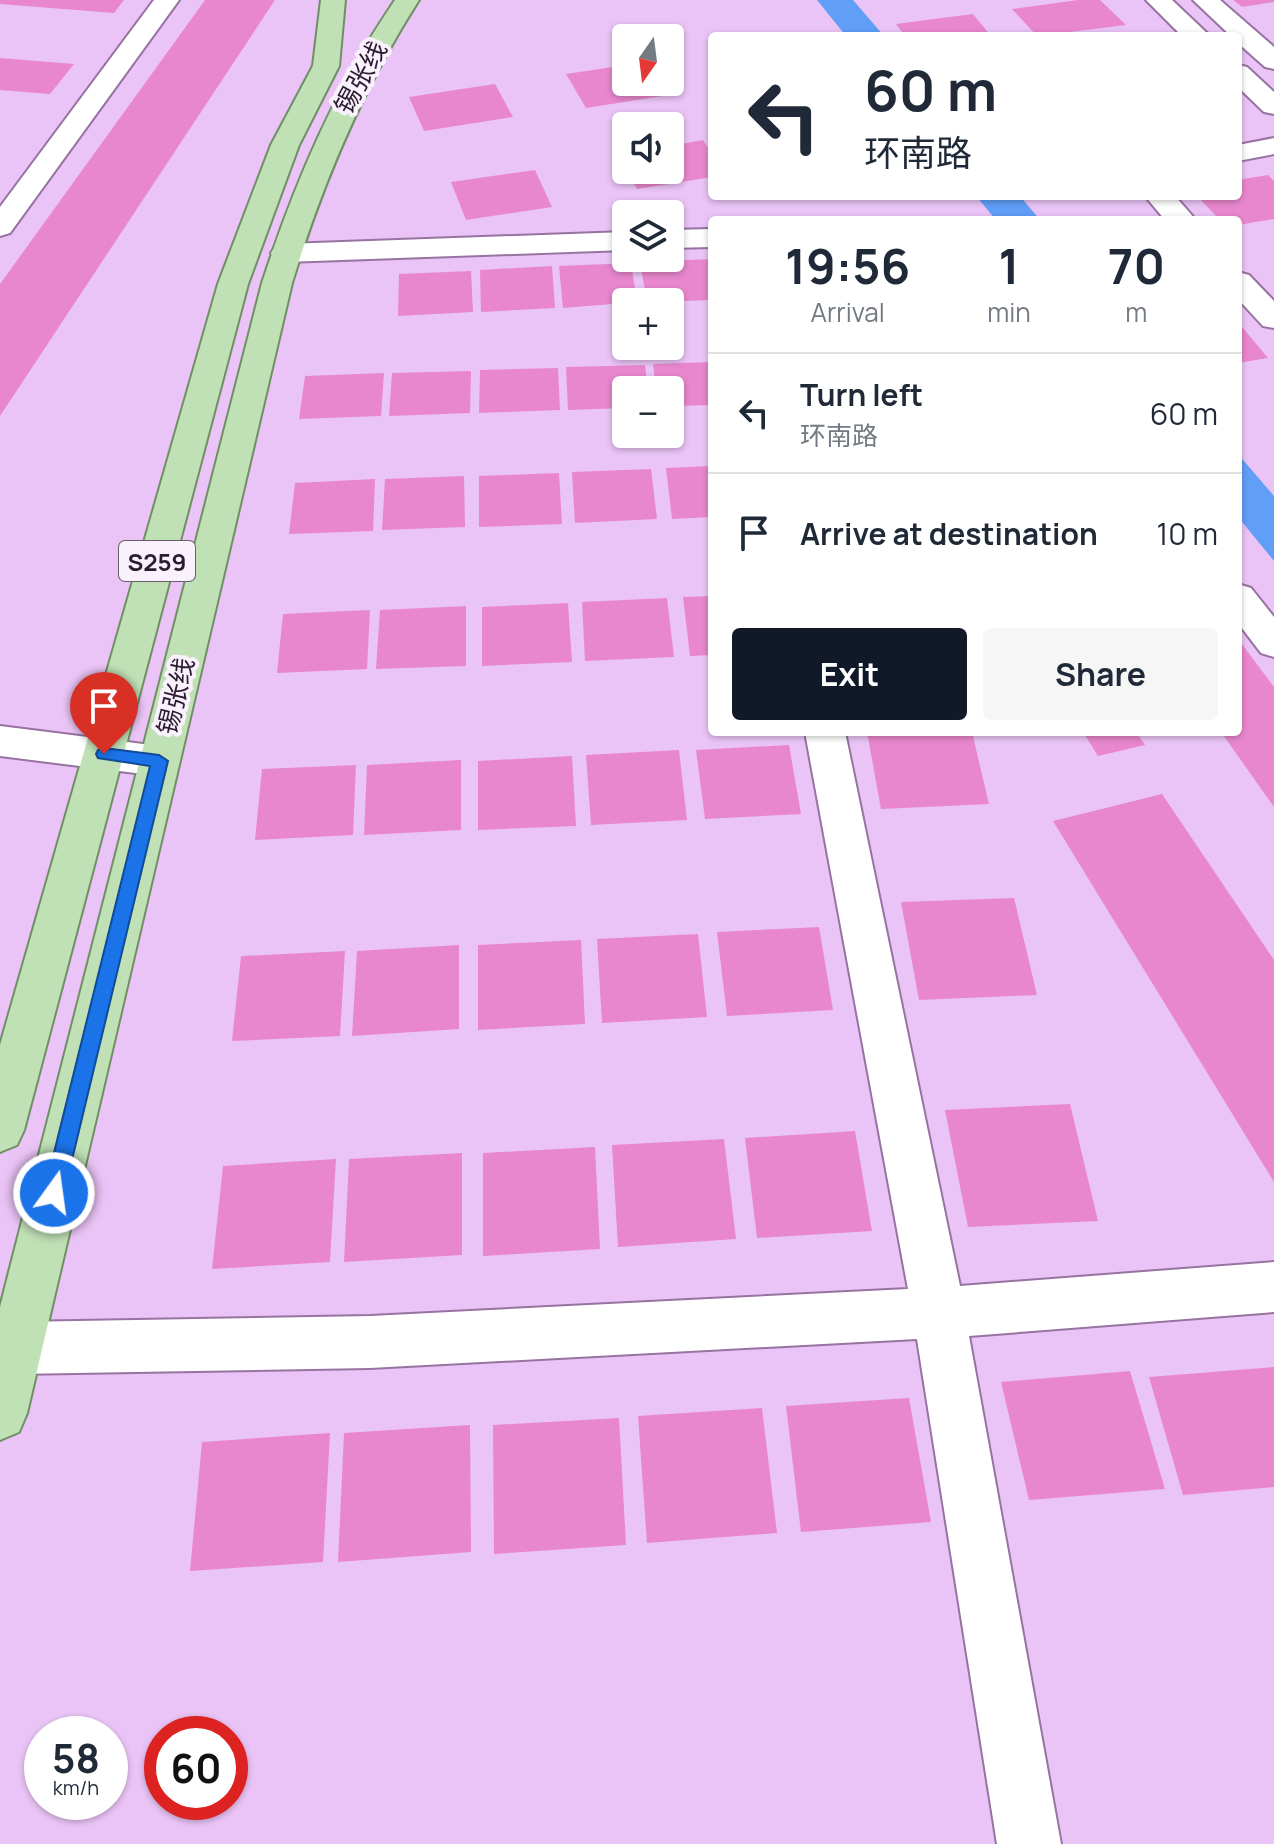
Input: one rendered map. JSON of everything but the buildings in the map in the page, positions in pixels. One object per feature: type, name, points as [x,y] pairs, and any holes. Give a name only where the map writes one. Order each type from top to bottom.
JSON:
[{"type":"main road","name":"锡张线","points":[[0,1130],[233,284],[285,145],[326,66],[333,0]]},
{"type":"main road","name":"锡张线","points":[[0,1413],[286,253],[343,103],[407,0]]},
{"type":"street","points":[[0,227],[167,0]]},
{"type":"street","points":[[1158,0],[1193,32]]},
{"type":"street","points":[[1205,0],[1241,32]]},
{"type":"street","points":[[1242,33],[1274,61]]},
{"type":"street","points":[[1242,77],[1274,106]]},
{"type":"street","points":[[1242,152],[1274,146]]},
{"type":"street","points":[[1163,200],[1177,216]]},
{"type":"street","points":[[684,239],[708,238]]},
{"type":"street","points":[[286,253],[612,241]]},
{"type":"street","points":[[1242,285],[1274,319]]},
{"type":"street","points":[[1242,602],[1274,643]]},
{"type":"street","points":[[826,736],[939,1313],[1029,1844]]},
{"type":"street","points":[[0,741],[159,761]]},
{"type":"street","points":[[16,1348],[370,1342],[939,1313],[1274,1287]]},
{"type":"water","points":[[817,0],[853,0],[881,32],[843,32]]},
{"type":"water","points":[[979,200],[1023,200],[1037,216],[993,216]]},
{"type":"water","points":[[1242,459],[1274,496],[1274,561],[1242,522]]},
{"type":"route","points":[[54,1193],[159,761],[104,754]]}]
